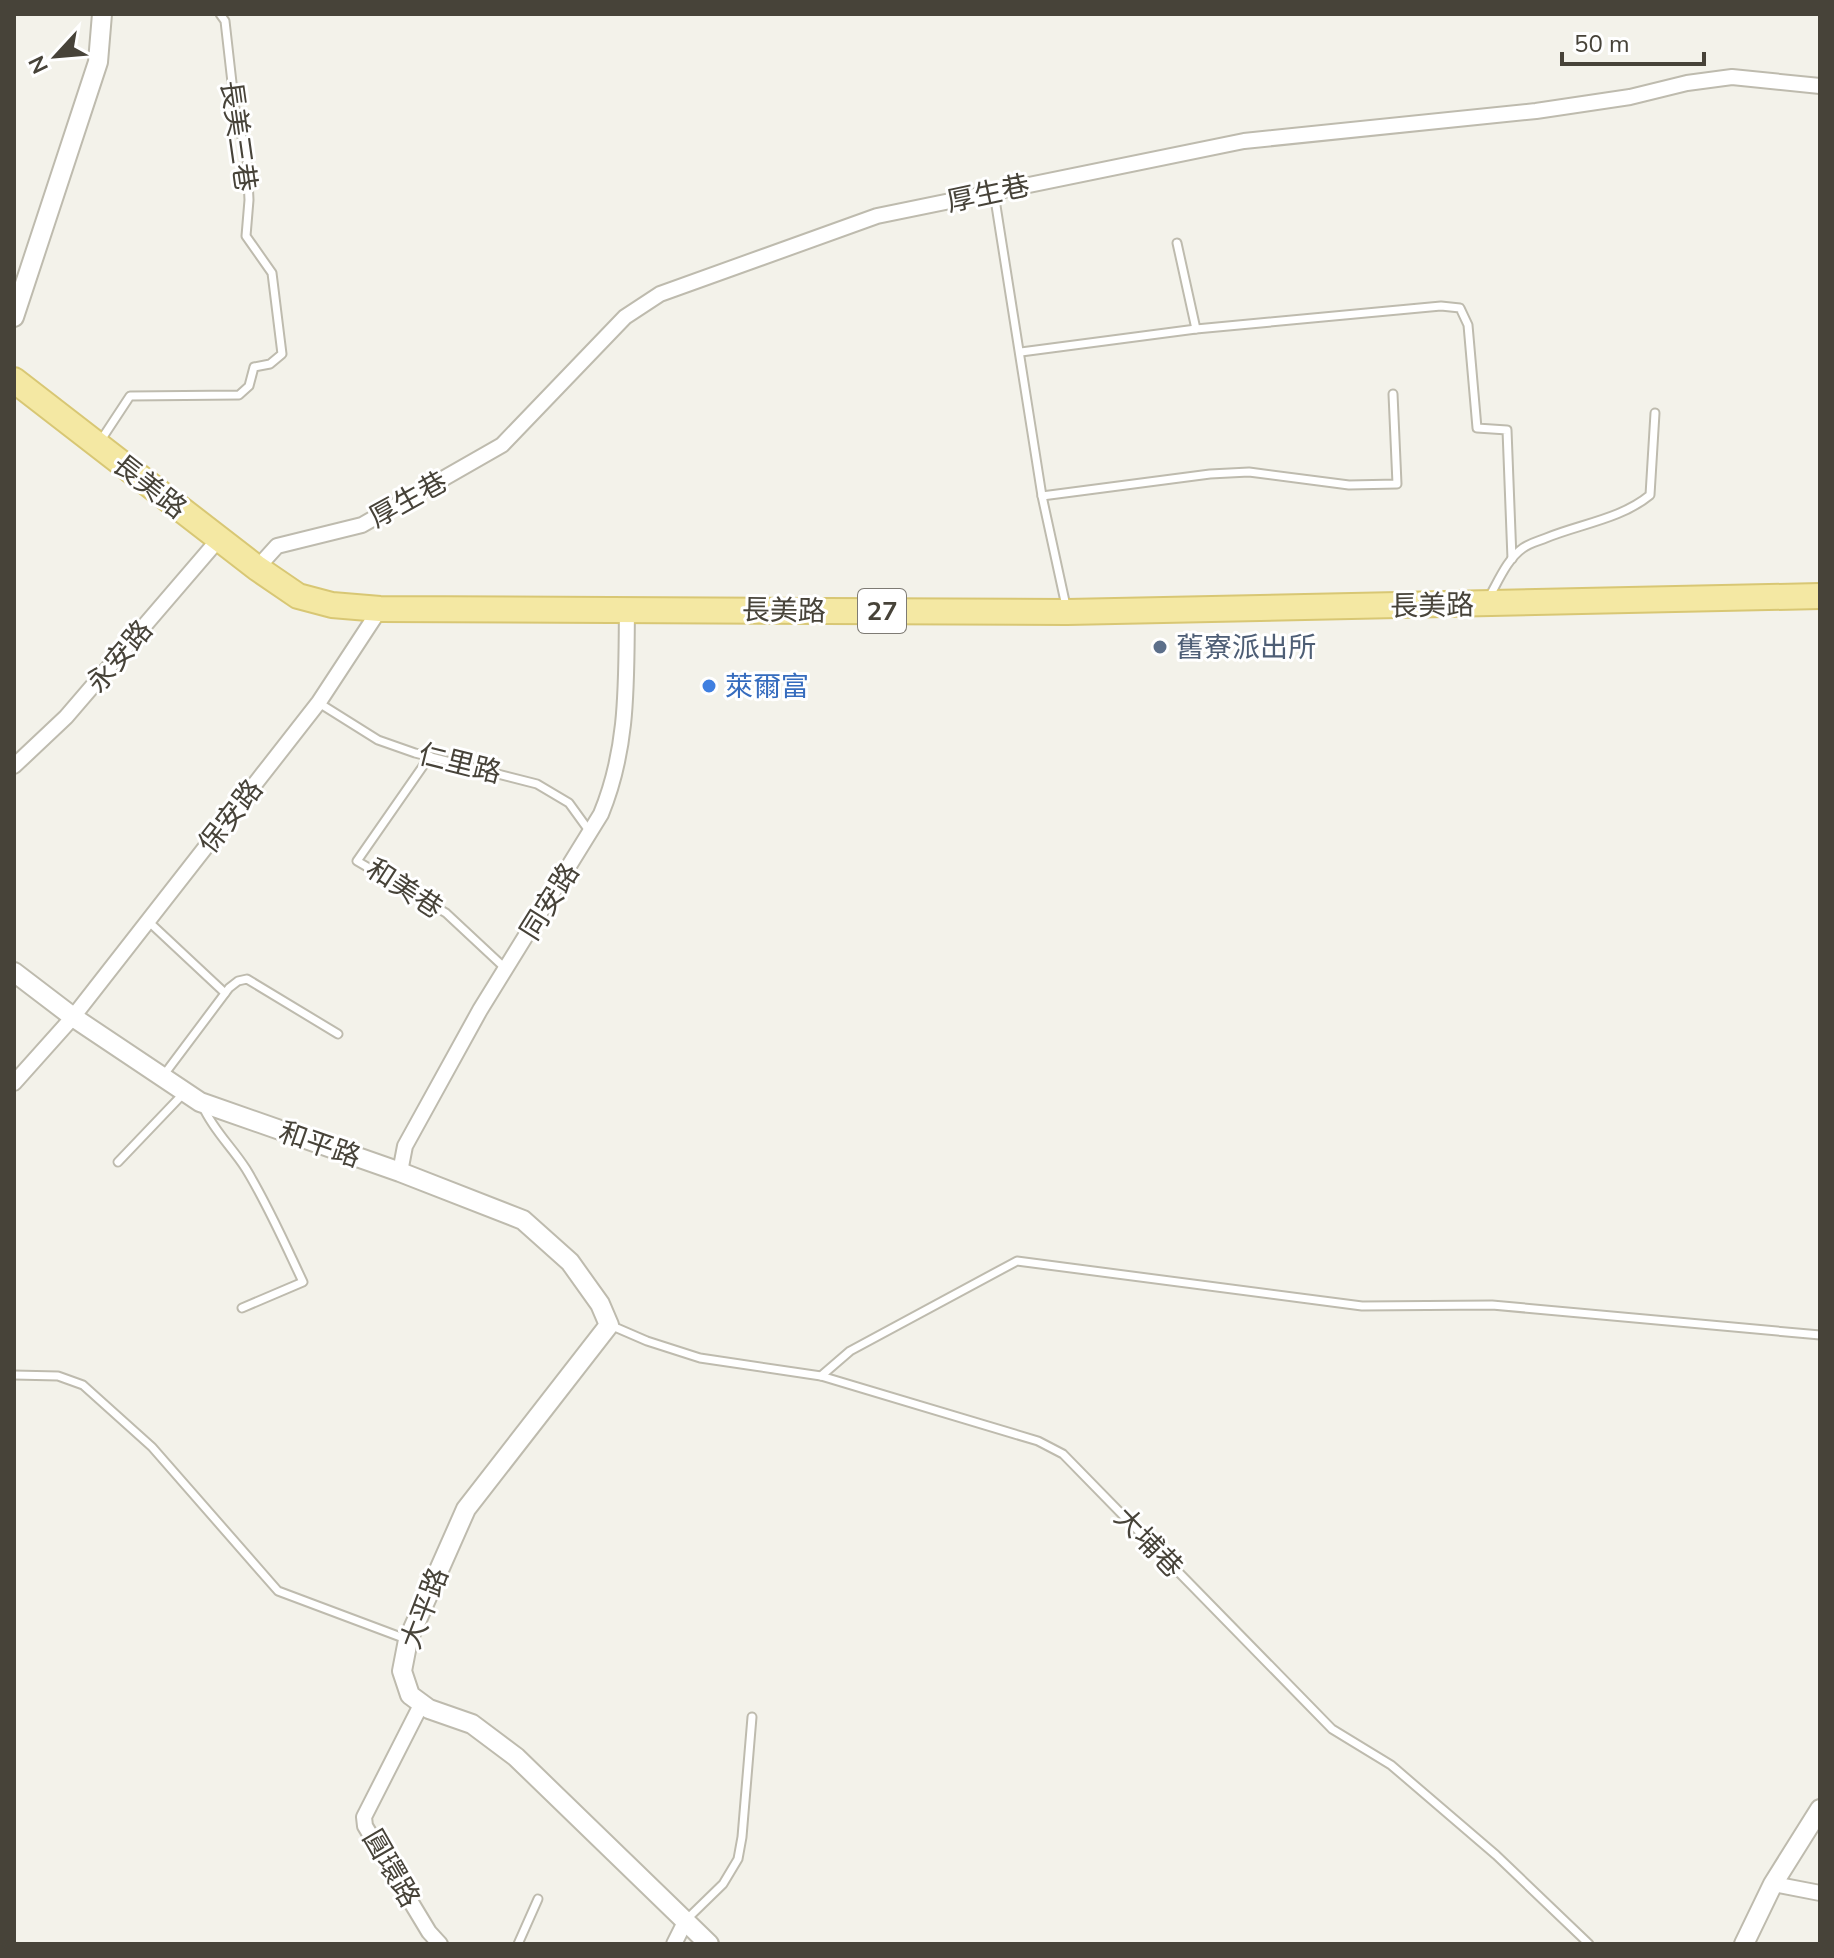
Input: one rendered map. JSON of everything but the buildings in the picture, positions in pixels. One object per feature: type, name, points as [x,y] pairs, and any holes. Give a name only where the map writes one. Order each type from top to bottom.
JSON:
[{"type":"main road","name":"長美路","points":[[15,384],[257,568],[298,596],[332,605],[380,609],[1067,612],[1820,596]]},
{"type":"street","points":[[14,317],[98,62],[102,14]]},
{"type":"street","name":"厚生巷","points":[[257,568],[277,546],[362,525],[502,445],[625,317],[660,294],[877,216],[1244,141],[1536,111],[1732,77],[1820,86]]},
{"type":"street","name":"永安路","points":[[14,766],[66,717],[218,540]]},
{"type":"street","name":"同安路","points":[[400,1172],[405,1146],[480,1010],[591,834],[614,782],[625,720],[627,608]]},
{"type":"street","name":"保安路","points":[[14,1083],[73,1017],[319,702],[380,609]]},
{"type":"street","name":"和平路","points":[[14,972],[73,1017],[192,1097],[523,1220],[570,1262],[600,1304],[609,1325]]},
{"type":"street","name":"大平路","points":[[422,1703],[410,1695],[402,1671],[408,1640],[466,1509],[609,1325]]},
{"type":"street","points":[[422,1703],[429,1709],[472,1724],[516,1757],[709,1944]]},
{"type":"street","name":"圓環路","points":[[422,1703],[364,1817],[365,1826],[429,1932],[440,1944]]},
{"type":"street","points":[[1744,1944],[1773,1884],[1820,1809]]},
{"type":"street","points":[[1773,1884],[1820,1893]]},
{"type":"street","points":[[674,1944],[685,1922]]},
{"type":"lane","name":"長美三巷","points":[[98,445],[130,396],[239,395],[249,386],[254,367],[270,364],[282,354],[272,273],[246,236],[249,200],[247,158],[235,109],[225,21],[220,14]]},
{"type":"lane","points":[[994,192],[1042,496],[1067,612]]},
{"type":"lane","points":[[1177,243],[1196,329]]},
{"type":"lane","points":[[1021,352],[1196,329],[1441,306],[1460,308],[1468,325],[1477,428],[1507,430],[1512,559]]},
{"type":"lane","points":[[1042,496],[1210,474],[1249,472],[1349,485],[1397,484],[1393,394]]},
{"type":"lane","points":[[1484,604],[1512,559],[1524,547],[1638,505],[1650,495],[1655,413]]},
{"type":"lane","name":"仁里路","points":[[319,702],[378,740],[537,784],[569,803],[591,834]]},
{"type":"lane","name":"和美巷","points":[[430,756],[357,861],[446,913],[506,969]]},
{"type":"lane","points":[[148,921],[225,993]]},
{"type":"lane","points":[[162,1078],[225,993],[238,981],[247,979],[338,1034]]},
{"type":"lane","points":[[118,1162],[192,1097],[244,1165],[303,1282],[242,1308]]},
{"type":"lane","points":[[821,1376],[850,1351],[1017,1261],[1362,1306],[1492,1305],[1820,1335]]},
{"type":"lane","name":"大埔巷","points":[[609,1325],[700,1358],[821,1376],[1038,1441],[1063,1454],[1332,1729],[1391,1765],[1496,1855],[1589,1944]]},
{"type":"lane","points":[[14,1375],[58,1376],[83,1385],[152,1447],[278,1591],[408,1640]]},
{"type":"lane","points":[[685,1922],[723,1884],[738,1859],[752,1717]]},
{"type":"lane","points":[[518,1944],[538,1899]]},
{"type":"place","name":"舊寮派出所","points":[[1160,647]]},
{"type":"place","name":"萊爾富","points":[[709,686]]}]
